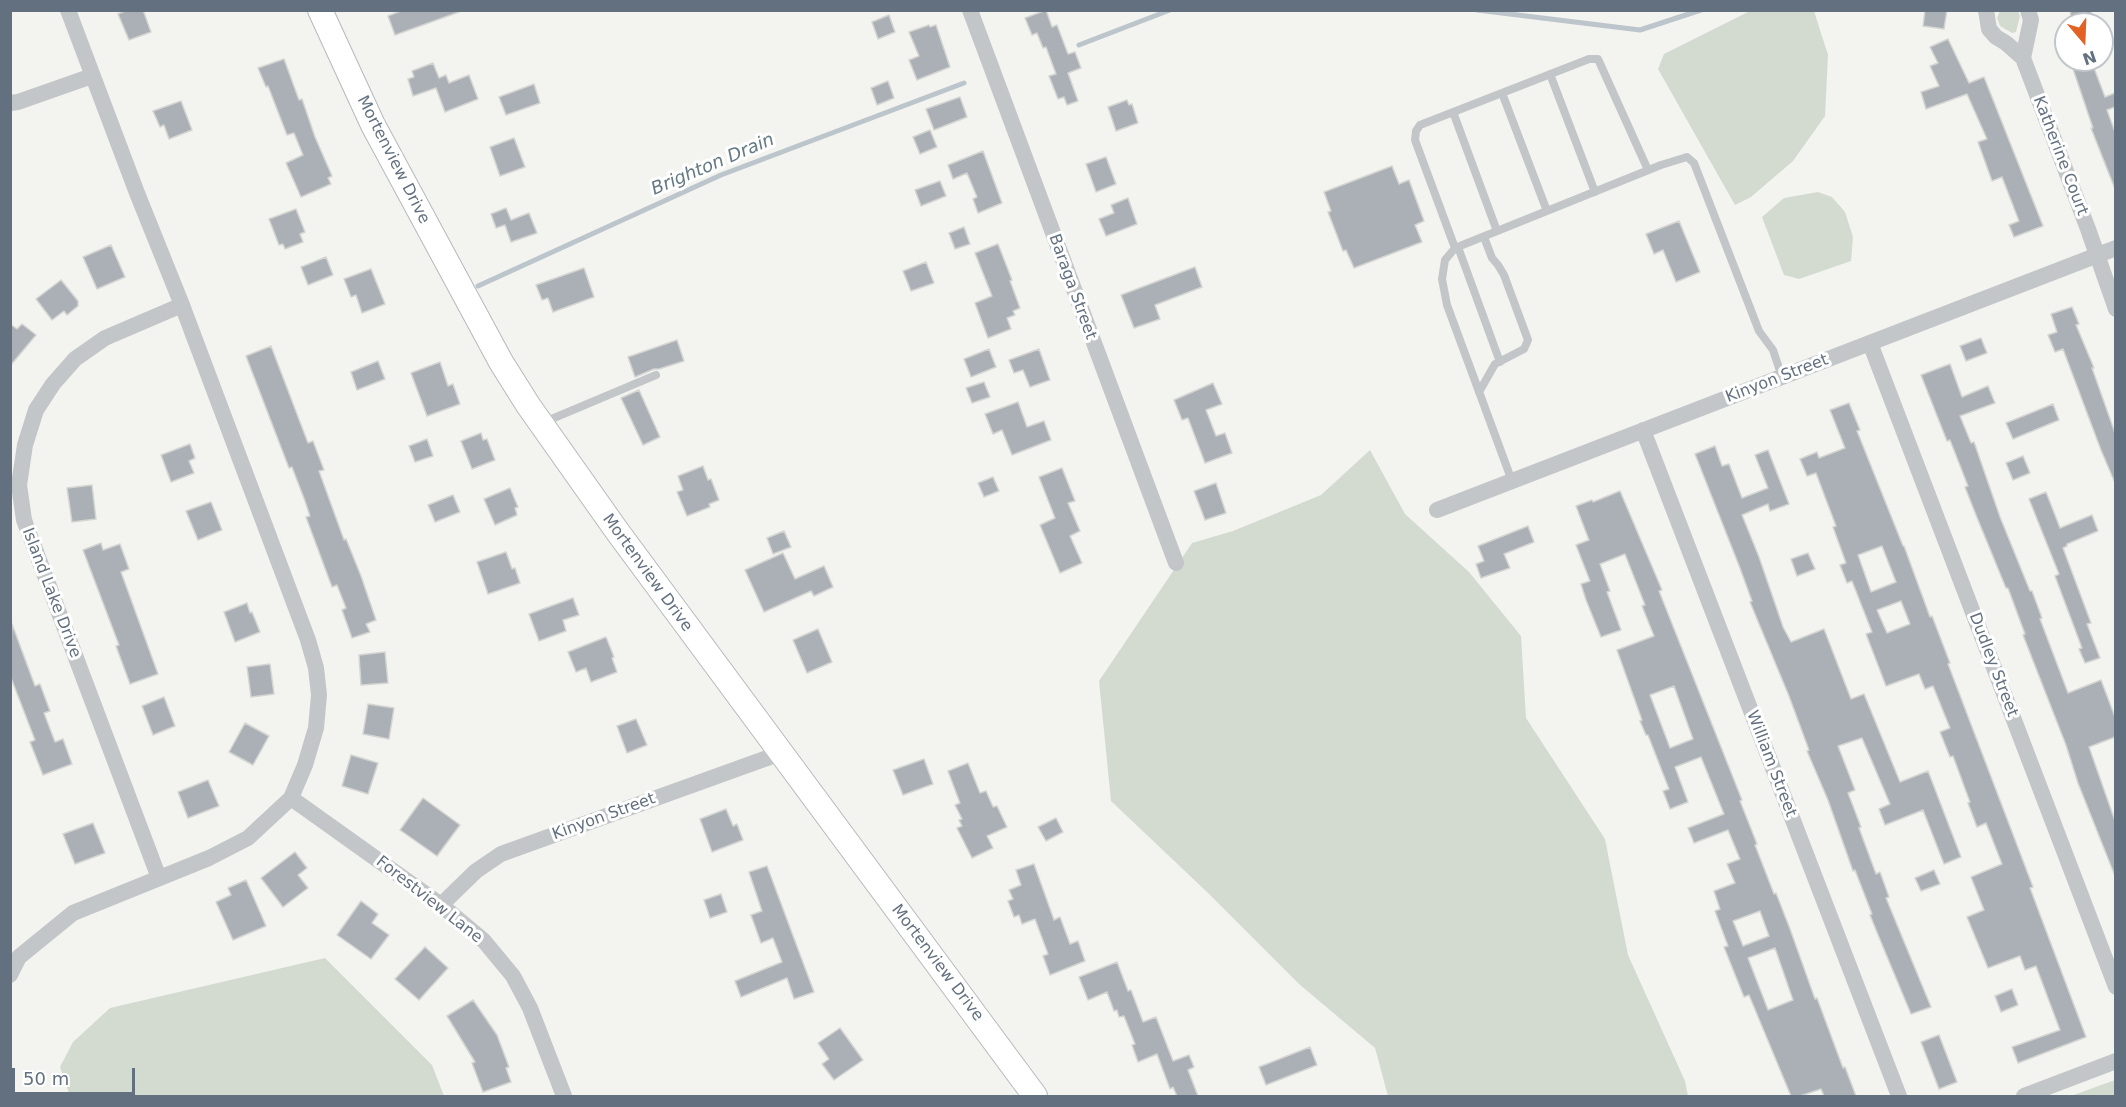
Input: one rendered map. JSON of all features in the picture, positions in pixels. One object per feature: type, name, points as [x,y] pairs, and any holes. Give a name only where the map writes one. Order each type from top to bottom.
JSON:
[{"type":"street","points":[[10,975],[15,954],[73,913],[209,858],[248,838],[291,798],[305,765],[316,728],[319,695],[316,668],[308,640],[68,10]]},
{"type":"street","name":"Mortenview Drive","points":[[321,10],[373,125],[416,207],[501,362],[541,423],[616,531],[1035,1096]]},
{"type":"street","name":"Baraga Street","points":[[970,10],[1176,563]]},
{"type":"street","points":[[1986,10],[1989,29],[2024,58]]},
{"type":"street","points":[[2024,58],[2031,20],[2028,10]]},
{"type":"street","name":"Katherine Court","points":[[2024,58],[2115,309]]},
{"type":"street","points":[[10,103],[92,76]]},
{"type":"street","name":"Kinyon Street","points":[[1437,510],[2115,248]]},
{"type":"street","name":"Island Lake Drive","points":[[159,878],[24,520],[19,484],[25,445],[36,410],[53,384],[75,359],[105,338],[182,305]]},
{"type":"street","name":"Dudley Street","points":[[1870,343],[2115,987]]},
{"type":"street","name":"William Street","points":[[1643,430],[1899,1096]]},
{"type":"street","name":"Kinyon Street","points":[[441,905],[476,871],[501,854],[781,753]]},
{"type":"street","name":"Forestview Lane","points":[[291,798],[441,905],[484,941],[513,976],[530,1008],[564,1096]]},
{"type":"street","points":[[2024,1096],[2115,1061]]},
{"type":"lane","points":[[1500,362],[1415,140],[1416,131],[1420,125],[1589,59],[1598,59],[1648,170]]},
{"type":"lane","points":[[1550,74],[1595,192]]},
{"type":"lane","points":[[1502,93],[1547,211]]},
{"type":"lane","points":[[1453,112],[1497,231]]},
{"type":"lane","points":[[1512,481],[1447,305],[1442,279],[1445,260],[1456,248],[1648,170],[1687,157],[1694,163],[1760,331],[1773,350],[1782,377]]},
{"type":"lane","points":[[1479,392],[1496,364],[1524,349],[1528,340],[1504,275],[1492,258],[1484,237]]},
{"type":"lane","points":[[541,423],[656,375]]},
{"type":"shaded area","points":[[1750,11],[1814,11],[1828,55],[1825,116],[1793,161],[1751,197],[1735,205],[1658,69],[1664,54]]},
{"type":"shaded area","points":[[2000,11],[2018,11],[2020,16],[2016,32],[2012,33],[2000,26],[1997,18]]},
{"type":"shaded area","points":[[1818,192],[1832,197],[1845,212],[1853,237],[1851,261],[1799,279],[1784,275],[1762,217],[1784,198]]},
{"type":"shaded area","points":[[1370,450],[1405,514],[1469,572],[1521,636],[1526,718],[1605,839],[1628,955],[1685,1081],[1688,1096],[1388,1096],[1375,1048],[1299,984],[1111,801],[1099,681],[1192,543],[1233,531],[1321,495]]},
{"type":"shaded area","points":[[325,958],[432,1065],[444,1096],[70,1096],[60,1067],[73,1042],[110,1008]]},
{"type":"shaded area","points":[[2115,1080],[2115,1096],[2071,1096]]},
{"type":"building","points":[[127,10],[143,10],[151,32],[129,40],[118,14]]},
{"type":"building","points":[[403,10],[458,10],[459,12],[395,35],[388,16]]},
{"type":"building","points":[[1046,10],[1052,27],[1057,25],[1068,54],[1075,52],[1081,68],[1068,73],[1078,101],[1067,105],[1064,97],[1058,99],[1049,76],[1056,74],[1046,47],[1043,48],[1037,33],[1032,35],[1025,18]]},
{"type":"building","points":[[1925,10],[1947,10],[1944,29],[1923,26]]},
{"type":"building","points":[[2070,10],[2091,10],[2091,12],[2070,12]]},
{"type":"building","points":[[889,15],[895,32],[878,39],[872,22]]},
{"type":"building","points":[[929,25],[930,27],[936,25],[950,67],[917,80],[909,60],[919,56],[909,32]]},
{"type":"building","points":[[1948,39],[1969,83],[1984,77],[2043,226],[2014,237],[2009,225],[2019,221],[2002,177],[1992,181],[1978,142],[1987,139],[1967,94],[1926,109],[1921,92],[1939,86],[1930,66],[1938,63],[1930,47]]},
{"type":"building","points":[[284,59],[332,176],[328,178],[331,184],[301,197],[286,163],[303,155],[294,133],[287,135],[268,86],[266,87],[258,68]]},
{"type":"building","points":[[433,63],[439,78],[446,75],[449,83],[469,75],[478,99],[445,112],[436,88],[413,96],[408,79],[414,77],[412,71]]},
{"type":"building","points":[[2074,72],[2096,72],[2105,97],[2115,93],[2115,107],[2107,110],[2115,132],[2115,189],[2091,128],[2093,128]]},
{"type":"building","points":[[888,81],[894,98],[877,105],[871,88]]},
{"type":"building","points":[[534,84],[540,103],[506,115],[499,97]]},
{"type":"building","points":[[960,97],[967,117],[934,130],[926,109]]},
{"type":"building","points":[[1127,100],[1129,105],[1132,104],[1138,123],[1116,131],[1108,107]]},
{"type":"building","points":[[181,101],[192,130],[169,139],[164,125],[160,127],[153,111]]},
{"type":"building","points":[[930,130],[937,147],[920,154],[913,137]]},
{"type":"building","points":[[514,138],[525,167],[500,176],[490,147]]},
{"type":"building","points":[[983,151],[1002,203],[978,213],[973,199],[977,197],[967,173],[953,179],[948,165]]},
{"type":"building","points":[[1106,157],[1116,184],[1096,192],[1086,164]]},
{"type":"building","points":[[1392,166],[1399,184],[1409,180],[1424,221],[1415,225],[1422,242],[1354,268],[1346,250],[1343,251],[1328,212],[1331,211],[1324,192]]},
{"type":"building","points":[[940,181],[946,196],[921,206],[915,190]]},
{"type":"building","points":[[1128,198],[1137,224],[1106,236],[1099,219],[1114,213],[1111,205]]},
{"type":"building","points":[[506,208],[511,220],[529,213],[537,233],[511,242],[505,225],[496,228],[491,214]]},
{"type":"building","points":[[296,209],[305,232],[300,234],[303,242],[285,249],[283,244],[279,245],[269,219]]},
{"type":"building","points":[[1679,221],[1700,272],[1676,282],[1663,250],[1654,254],[1646,234]]},
{"type":"building","points":[[964,227],[970,244],[955,249],[949,233]]},
{"type":"building","points":[[998,244],[1020,308],[1013,311],[1015,315],[1007,318],[1011,329],[988,338],[975,303],[992,296],[975,253]]},
{"type":"building","points":[[111,245],[125,277],[97,289],[83,257]]},
{"type":"building","points":[[326,257],[333,275],[308,285],[301,267]]},
{"type":"building","points":[[926,262],[934,283],[911,291],[903,271]]},
{"type":"building","points":[[1195,267],[1202,287],[1155,305],[1160,319],[1134,328],[1121,295]]},
{"type":"building","points":[[584,268],[594,297],[553,312],[548,298],[542,300],[536,285]]},
{"type":"building","points":[[371,269],[385,304],[362,313],[356,295],[351,297],[344,279]]},
{"type":"building","points":[[61,280],[78,301],[78,306],[67,315],[64,311],[52,320],[36,299]]},
{"type":"building","points":[[2072,307],[2079,324],[2076,325],[2094,368],[2092,368],[2115,433],[2115,483],[2063,349],[2055,352],[2048,335],[2057,332],[2051,314]]},
{"type":"building","points":[[10,324],[17,329],[22,324],[36,335],[10,366]]},
{"type":"building","points":[[1981,338],[1987,353],[1966,361],[1960,346]]},
{"type":"building","points":[[677,340],[684,361],[635,377],[628,357]]},
{"type":"building","points":[[271,346],[308,443],[313,441],[324,470],[319,471],[376,620],[366,624],[370,632],[352,638],[342,610],[346,608],[337,585],[332,587],[306,517],[310,516],[305,501],[292,467],[289,468],[246,356]]},
{"type":"building","points":[[989,349],[996,367],[971,377],[964,359]]},
{"type":"building","points":[[1039,349],[1050,380],[1030,387],[1023,370],[1014,373],[1009,360]]},
{"type":"building","points":[[378,361],[385,379],[357,390],[351,372]]},
{"type":"building","points":[[440,362],[448,386],[453,384],[460,404],[427,416],[411,373]]},
{"type":"building","points":[[1950,364],[1962,397],[1988,386],[1995,403],[1960,416],[1971,443],[1974,442],[2000,517],[2030,591],[2032,591],[2068,693],[2101,680],[2115,717],[2115,737],[2089,747],[2115,821],[2115,876],[2023,635],[2025,634],[2008,588],[2006,588],[1965,487],[1968,486],[1950,440],[1947,441],[1921,375]]},
{"type":"building","points":[[984,382],[990,397],[972,403],[966,388]]},
{"type":"building","points":[[1213,383],[1222,404],[1206,410],[1216,436],[1225,433],[1232,453],[1205,463],[1188,418],[1182,420],[1174,400]]},
{"type":"building","points":[[639,390],[660,437],[643,445],[621,398]]},
{"type":"building","points":[[1018,402],[1027,427],[1044,421],[1051,440],[1012,455],[1002,430],[993,434],[985,414]]},
{"type":"building","points":[[1849,403],[1860,430],[1857,431],[1950,663],[1948,664],[2033,887],[2030,888],[2086,1037],[2018,1063],[2012,1047],[2060,1030],[2036,966],[2025,970],[2020,956],[1988,968],[1967,917],[1984,910],[1971,877],[2002,864],[1986,823],[1977,827],[1953,756],[1950,757],[1940,732],[1950,728],[1933,686],[1925,689],[1919,674],[1886,686],[1866,634],[1872,632],[1852,581],[1847,583],[1840,565],[1846,563],[1833,527],[1836,526],[1816,473],[1807,476],[1800,459],[1817,452],[1819,458],[1845,448],[1830,410]],"holes":[[[1882,546],[1896,582],[1871,592],[1858,555]],[[1901,601],[1910,624],[1887,633],[1877,610]]]},
{"type":"building","points":[[2053,404],[2059,420],[2013,439],[2006,423]]},
{"type":"building","points":[[481,433],[483,440],[487,439],[495,460],[472,469],[461,441]]},
{"type":"building","points":[[427,439],[433,456],[415,462],[409,446]]},
{"type":"building","points":[[190,444],[195,458],[189,461],[194,473],[171,482],[161,455]]},
{"type":"building","points":[[1715,446],[1722,466],[1729,464],[1742,498],[1768,488],[1755,455],[1768,450],[1789,504],[1770,511],[1768,504],[1742,515],[1783,627],[1791,642],[1824,629],[1851,699],[1864,694],[1900,782],[1928,771],[1961,857],[1944,864],[1923,810],[1885,825],[1879,809],[1890,804],[1862,738],[1838,746],[1855,790],[1848,793],[1861,827],[1859,828],[1876,874],[1880,872],[1889,897],[1886,898],[1931,1007],[1911,1014],[1870,915],[1872,914],[1855,870],[1853,871],[1828,800],[1807,751],[1809,750],[1789,696],[1750,602],[1752,601],[1740,568],[1695,454]]},
{"type":"building","points":[[2023,456],[2030,473],[2013,480],[2006,463]]},
{"type":"building","points":[[703,466],[719,500],[709,504],[710,507],[687,516],[677,492],[683,490],[678,476]]},
{"type":"building","points":[[1062,468],[1075,501],[1068,503],[1080,531],[1070,536],[1082,563],[1060,573],[1040,525],[1055,518],[1039,477]]},
{"type":"building","points":[[993,477],[999,491],[984,497],[978,483]]},
{"type":"building","points":[[1216,483],[1226,513],[1205,520],[1194,491]]},
{"type":"building","points":[[92,485],[96,519],[72,522],[67,488]]},
{"type":"building","points":[[510,488],[518,507],[515,508],[517,515],[495,525],[484,499]]},
{"type":"building","points":[[1620,491],[1662,590],[1659,591],[1742,800],[1740,801],[1757,844],[1755,845],[1774,894],[1776,893],[1815,999],[1817,998],[1856,1096],[1824,1096],[1821,1089],[1800,1096],[1791,1096],[1749,995],[1744,997],[1724,947],[1728,946],[1715,911],[1720,909],[1714,891],[1735,883],[1727,864],[1740,859],[1728,830],[1694,843],[1688,828],[1724,814],[1701,757],[1675,767],[1688,802],[1670,809],[1663,791],[1669,789],[1648,735],[1640,721],[1642,720],[1617,650],[1654,636],[1642,606],[1645,605],[1625,554],[1600,564],[1610,591],[1607,592],[1621,630],[1601,637],[1581,584],[1590,581],[1576,545],[1589,540],[1576,506],[1592,500],[1593,502]],"holes":[[[1674,686],[1693,739],[1670,748],[1650,695]],[[1760,911],[1769,936],[1743,946],[1733,921]],[[1775,948],[1793,1000],[1768,1010],[1748,958]]]},
{"type":"building","points":[[2046,492],[2060,528],[2092,515],[2098,531],[2067,544],[2063,548],[2091,623],[2087,624],[2100,658],[2085,663],[2079,649],[2082,648],[2055,576],[2059,574],[2029,499]]},
{"type":"building","points":[[453,495],[460,512],[435,522],[428,505]]},
{"type":"building","points":[[211,502],[222,530],[198,540],[186,511]]},
{"type":"building","points":[[1528,526],[1534,542],[1504,554],[1510,568],[1481,578],[1476,564],[1484,561],[1478,546]]},
{"type":"building","points":[[784,531],[791,547],[773,554],[767,538]]},
{"type":"building","points":[[101,543],[103,550],[120,544],[129,569],[121,572],[158,674],[130,684],[116,646],[119,645],[83,550]]},
{"type":"building","points":[[506,552],[520,583],[488,594],[477,562]]},
{"type":"building","points":[[783,553],[795,579],[824,566],[833,587],[814,596],[811,591],[764,612],[745,570]]},
{"type":"building","points":[[1808,553],[1815,569],[1797,576],[1791,559]]},
{"type":"building","points":[[573,598],[579,615],[563,620],[566,631],[539,641],[529,614]]},
{"type":"building","points":[[247,603],[260,632],[235,642],[224,612]]},
{"type":"building","points":[[12,624],[35,686],[40,684],[50,711],[44,713],[55,742],[63,739],[72,764],[43,775],[30,742],[35,740],[10,675]]},
{"type":"building","points":[[818,629],[832,662],[807,673],[793,640]]},
{"type":"building","points":[[606,637],[617,672],[591,682],[586,668],[576,672],[568,652]]},
{"type":"building","points":[[385,652],[388,683],[361,685],[359,655]]},
{"type":"building","points":[[270,664],[274,694],[251,697],[247,667]]},
{"type":"building","points":[[164,697],[175,726],[153,735],[142,706]]},
{"type":"building","points":[[368,704],[394,708],[389,739],[363,734]]},
{"type":"building","points":[[636,719],[647,745],[627,753],[617,726]]},
{"type":"building","points":[[245,723],[269,736],[253,765],[229,752]]},
{"type":"building","points":[[351,755],[378,763],[368,794],[342,786]]},
{"type":"building","points":[[924,759],[933,784],[903,795],[893,770]]},
{"type":"building","points":[[968,763],[980,793],[986,791],[993,807],[997,806],[1007,827],[987,836],[993,848],[972,858],[957,828],[962,826],[959,820],[962,819],[955,805],[960,803],[948,771]]},
{"type":"building","points":[[208,780],[219,806],[188,818],[178,792]]},
{"type":"building","points":[[423,798],[460,825],[437,856],[400,830]]},
{"type":"building","points":[[726,809],[733,826],[737,824],[743,840],[712,852],[700,819]]},
{"type":"building","points":[[1056,818],[1063,832],[1046,841],[1038,827]]},
{"type":"building","points":[[93,823],[105,853],[75,864],[63,834]]},
{"type":"building","points":[[295,852],[307,868],[298,875],[308,888],[283,907],[261,878]]},
{"type":"building","points":[[1034,864],[1054,920],[1060,917],[1070,944],[1078,941],[1085,961],[1050,975],[1043,956],[1048,954],[1035,919],[1022,924],[1019,915],[1014,917],[1008,901],[1013,899],[1009,890],[1021,885],[1016,870]]},
{"type":"building","points":[[767,866],[814,992],[794,999],[787,978],[741,997],[735,981],[782,962],[773,938],[761,943],[751,915],[762,911],[749,872]]},
{"type":"building","points":[[1934,870],[1940,884],[1921,891],[1915,878]]},
{"type":"building","points":[[246,880],[266,926],[233,940],[216,902],[231,895],[228,888]]},
{"type":"building","points":[[721,894],[727,912],[710,918],[704,900]]},
{"type":"building","points":[[361,901],[378,914],[372,923],[389,935],[371,959],[337,935]]},
{"type":"building","points":[[425,947],[448,968],[419,1000],[395,979]]},
{"type":"building","points":[[1117,962],[1143,1022],[1156,1017],[1173,1061],[1189,1055],[1194,1067],[1188,1070],[1198,1096],[1177,1096],[1173,1087],[1170,1089],[1157,1054],[1138,1062],[1132,1045],[1135,1044],[1124,1016],[1119,1017],[1117,1010],[1114,1011],[1107,992],[1088,1000],[1079,977]]},
{"type":"building","points":[[2012,989],[2018,1005],[2001,1012],[1995,996]]},
{"type":"building","points":[[473,1000],[497,1035],[509,1067],[506,1068],[511,1082],[483,1092],[472,1063],[475,1062],[447,1016]]},
{"type":"building","points":[[840,1028],[863,1060],[834,1080],[822,1064],[829,1059],[818,1043]]},
{"type":"building","points":[[1939,1035],[1957,1082],[1939,1089],[1921,1042]]},
{"type":"building","points":[[1310,1047],[1317,1065],[1266,1085],[1259,1067]]},
{"type":"waterway","name":"Brighton Drain","points":[[1079,45],[1170,10]]},
{"type":"waterway","name":"Brighton Drain","points":[[1477,10],[1640,30],[1701,10]]},
{"type":"waterway","name":"Brighton Drain","points":[[478,286],[721,175],[964,83]]}]
